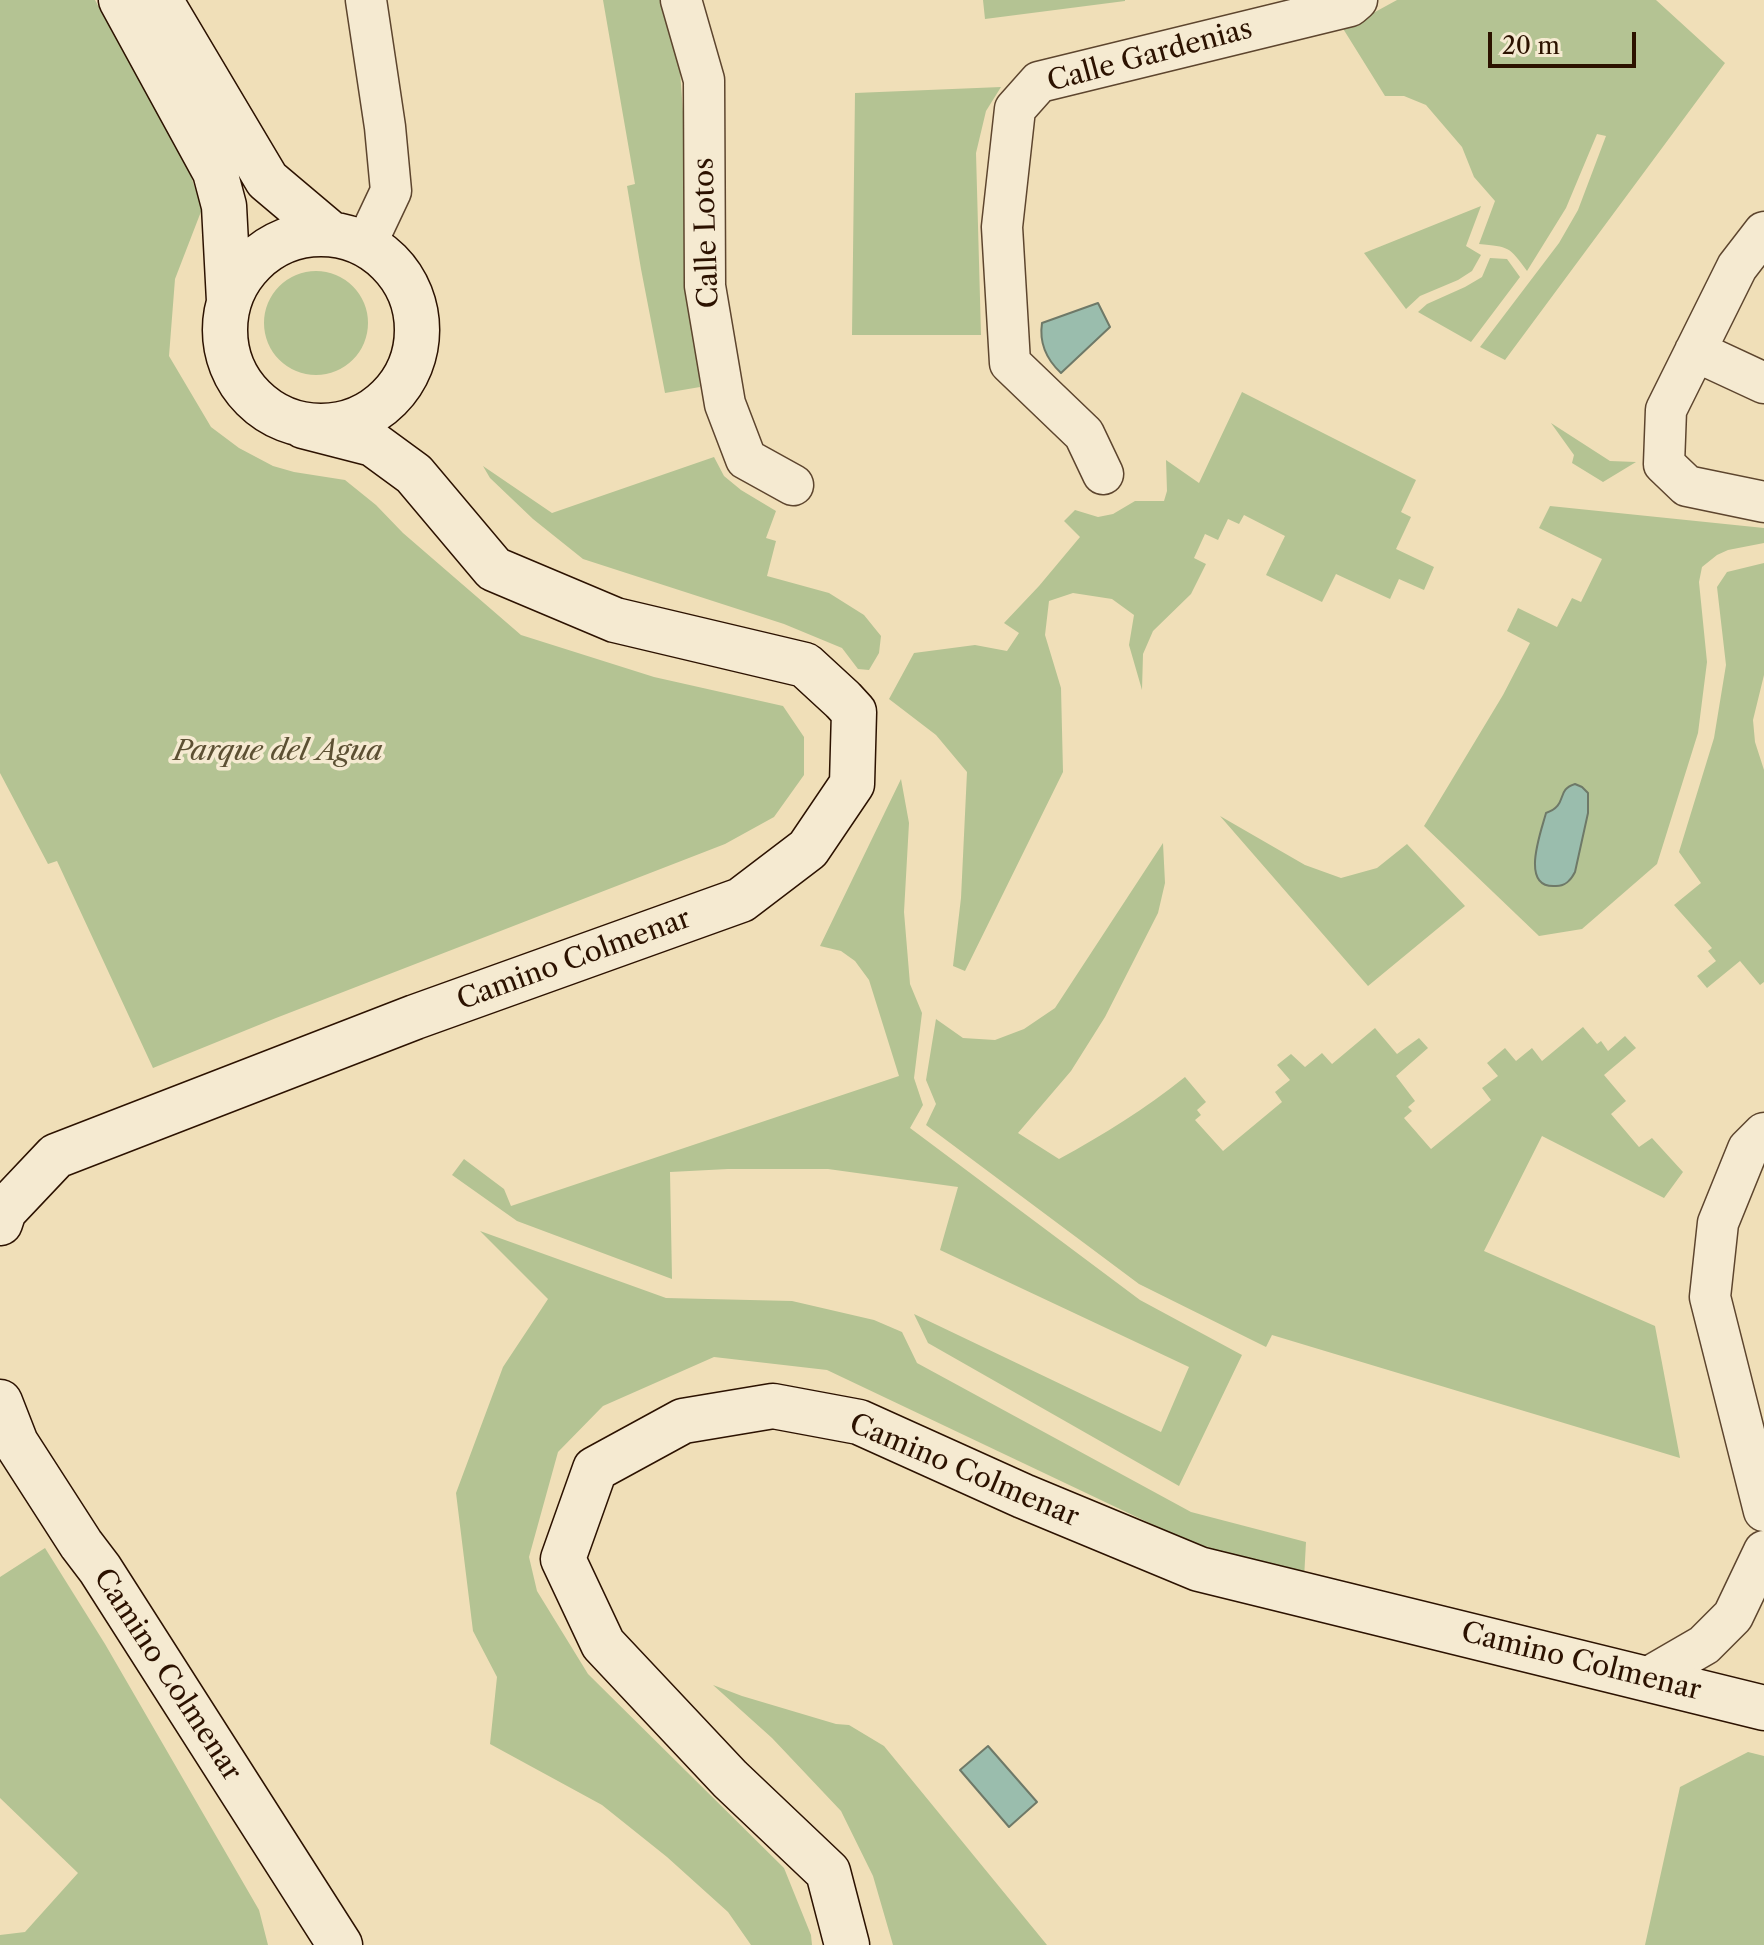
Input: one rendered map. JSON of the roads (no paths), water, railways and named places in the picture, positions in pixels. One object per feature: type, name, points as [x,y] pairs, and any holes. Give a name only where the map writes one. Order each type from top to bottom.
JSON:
[{"type":"main road","points":[[121,0],[215,172],[224,206],[229,301],[224,327],[228,354],[238,380],[255,401],[277,417],[303,426],[328,427],[353,422],[375,411],[394,394],[408,373],[416,349],[418,327],[415,306],[405,281],[388,260],[349,239],[267,180],[160,0]]},
{"type":"main road","points":[[229,301],[244,271],[268,249],[299,236],[349,239]]},
{"type":"main road","name":"Camino Colmenar","points":[[414,474],[406,438],[405,399],[416,349]]},
{"type":"main road","name":"Camino Colmenar","points":[[0,1223],[4,1211],[56,1156],[415,1017],[741,900],[808,849],[852,784],[854,712],[805,665],[615,620],[494,569],[414,474],[373,444],[303,426]]},
{"type":"main road","name":"Camino Colmenar","points":[[0,1402],[16,1443],[340,1945]]},
{"type":"main road","name":"Camino Colmenar","points":[[847,1945],[828,1872],[730,1779],[603,1644],[563,1559],[595,1469],[683,1421],[773,1406],[859,1422],[1023,1496],[1199,1569],[1764,1708]]},
{"type":"street","points":[[349,239],[391,191],[366,0]]},
{"type":"street","name":"Calle Lotos","points":[[681,0],[704,80],[705,286],[725,404],[746,459],[793,485]]},
{"type":"street","name":"Calle Gardenias","points":[[1103,474],[1084,434],[1010,363],[1002,227],[1015,109],[1039,82],[1350,6],[1357,0]]},
{"type":"street","points":[[1764,232],[1737,267],[1666,410],[1664,464],[1687,486],[1764,502]]},
{"type":"street","points":[[1695,351],[1764,383]]},
{"type":"street","points":[[1764,1133],[1748,1149],[1718,1223],[1710,1297],[1764,1511]]},
{"type":"street","points":[[1647,1678],[1704,1645],[1733,1616],[1764,1551]]},
{"type":"street","points":[[305,1892],[315,1945]]},
{"type":"park label","name":"Parque del Agua","points":[[278,752]]}]
